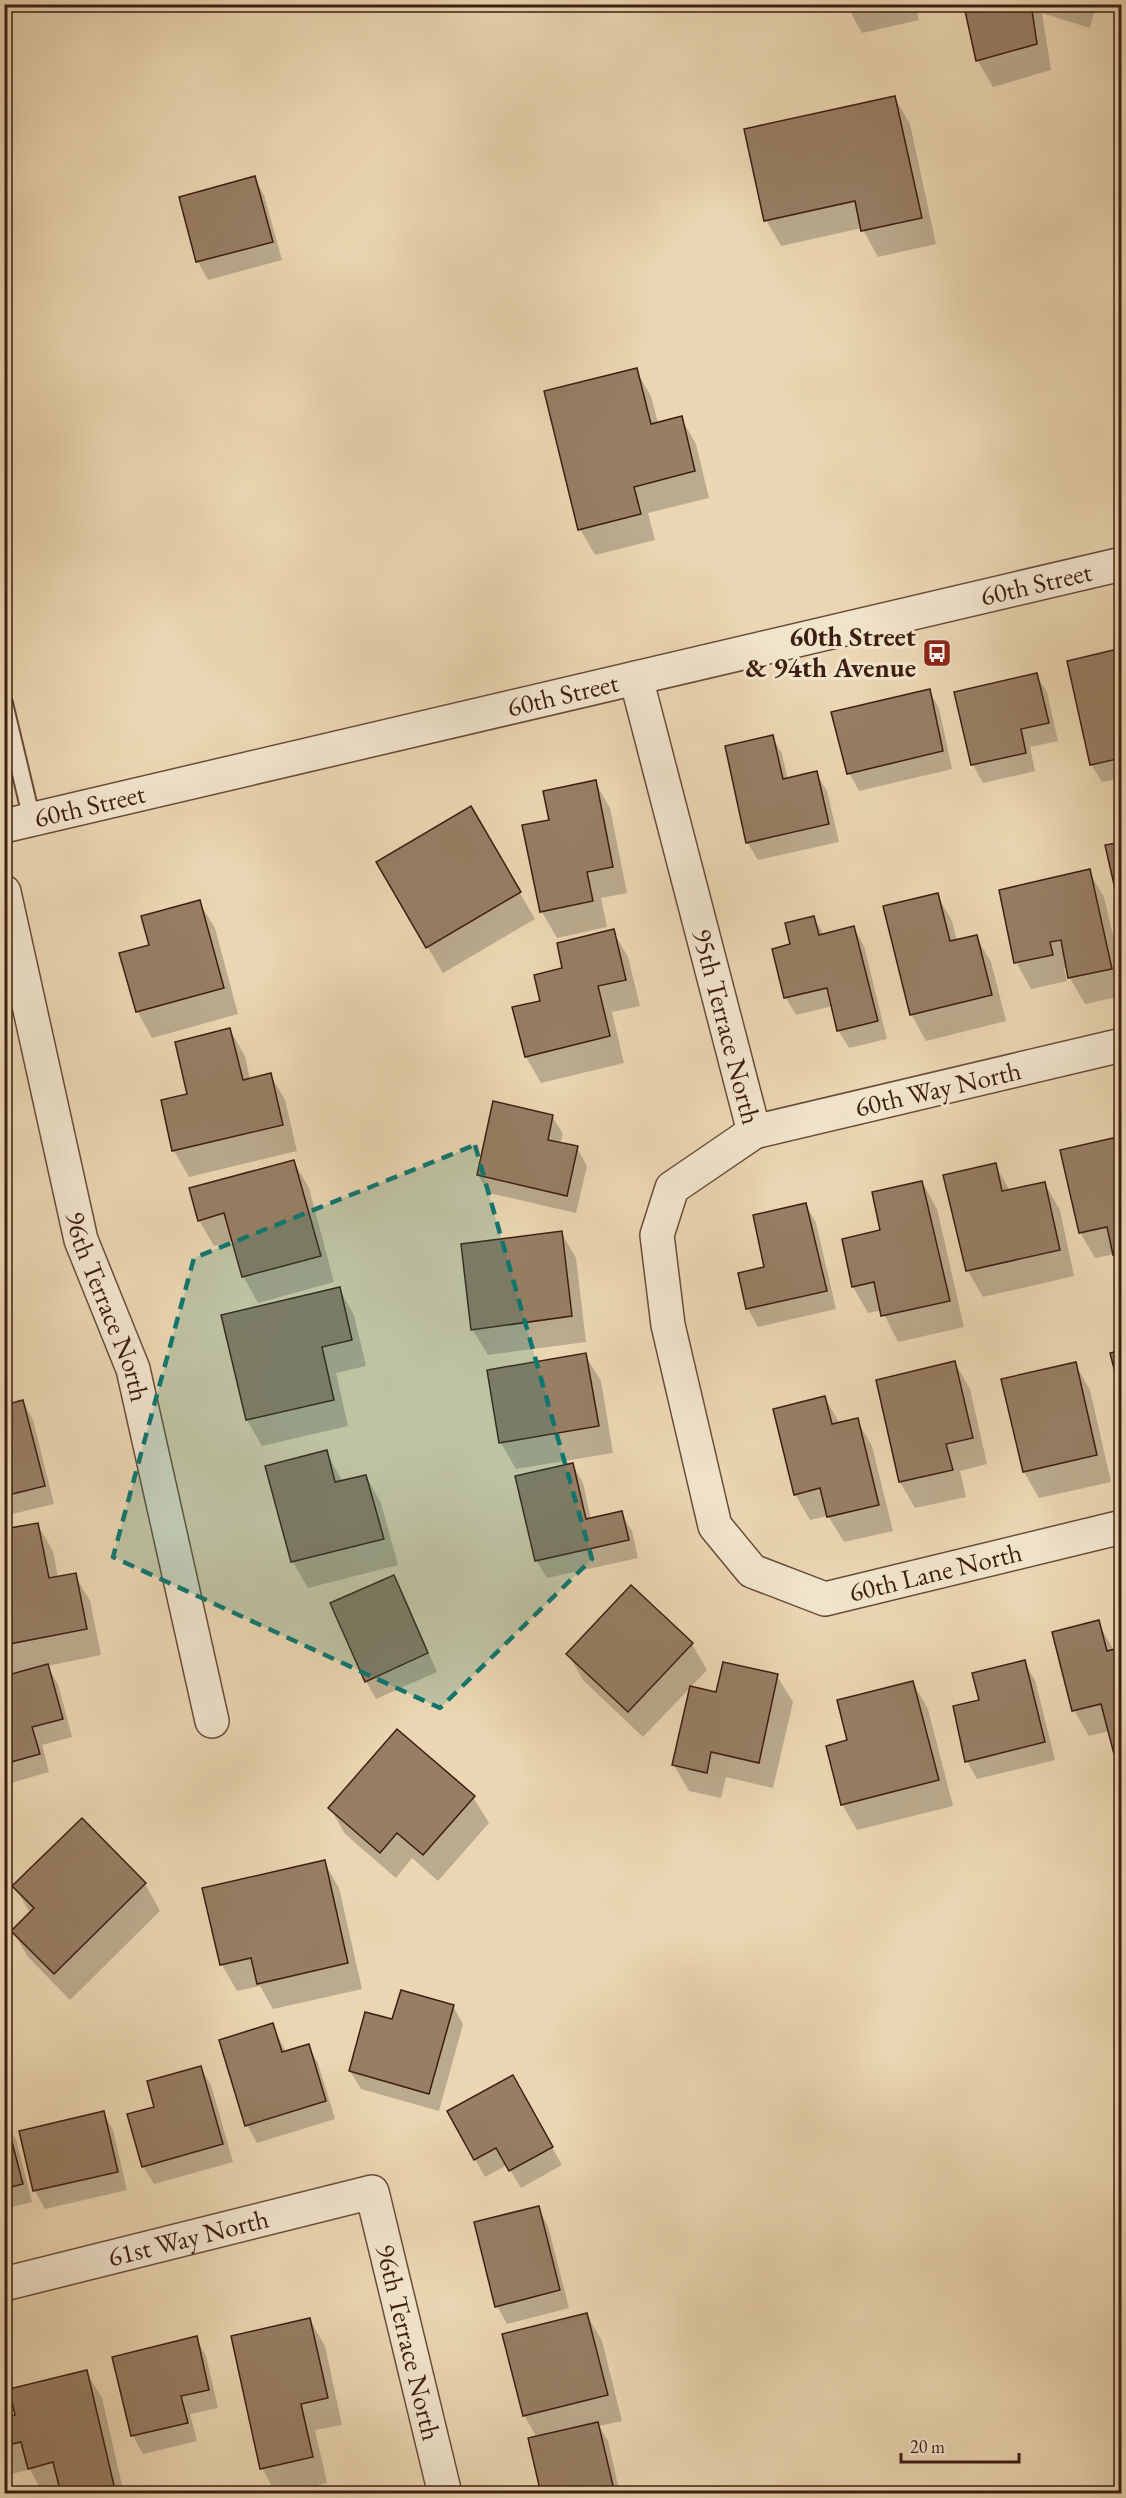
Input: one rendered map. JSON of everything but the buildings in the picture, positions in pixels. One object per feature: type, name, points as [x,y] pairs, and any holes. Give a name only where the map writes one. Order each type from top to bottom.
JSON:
[{"type":"street","name":"60th Street","points":[[18,823],[1122,564]]},
{"type":"street","name":"95th Terrace North","points":[[636,678],[754,1132],[672,1188],[657,1235],[668,1325],[715,1526],[752,1571]]},
{"type":"street","name":"96th Terrace North","points":[[4,892],[81,1240],[134,1369],[212,1721]]},
{"type":"street","name":"60th Way North","points":[[754,1132],[1122,1045]]},
{"type":"street","name":"60th Lane North","points":[[752,1571],[825,1599],[1122,1527]]},
{"type":"street","name":"96th Terrace North","points":[[372,2192],[445,2493]]},
{"type":"street","name":"61st Way North","points":[[4,2284],[372,2192]]},
{"type":"lane","points":[[4,703],[18,823]]},
{"type":"highlighted area","points":[[475,1145],[592,1559],[440,1708],[113,1557],[194,1258]]},
{"type":"place","name":"60th Street & 94th Avenue","points":[[937,653]]}]
